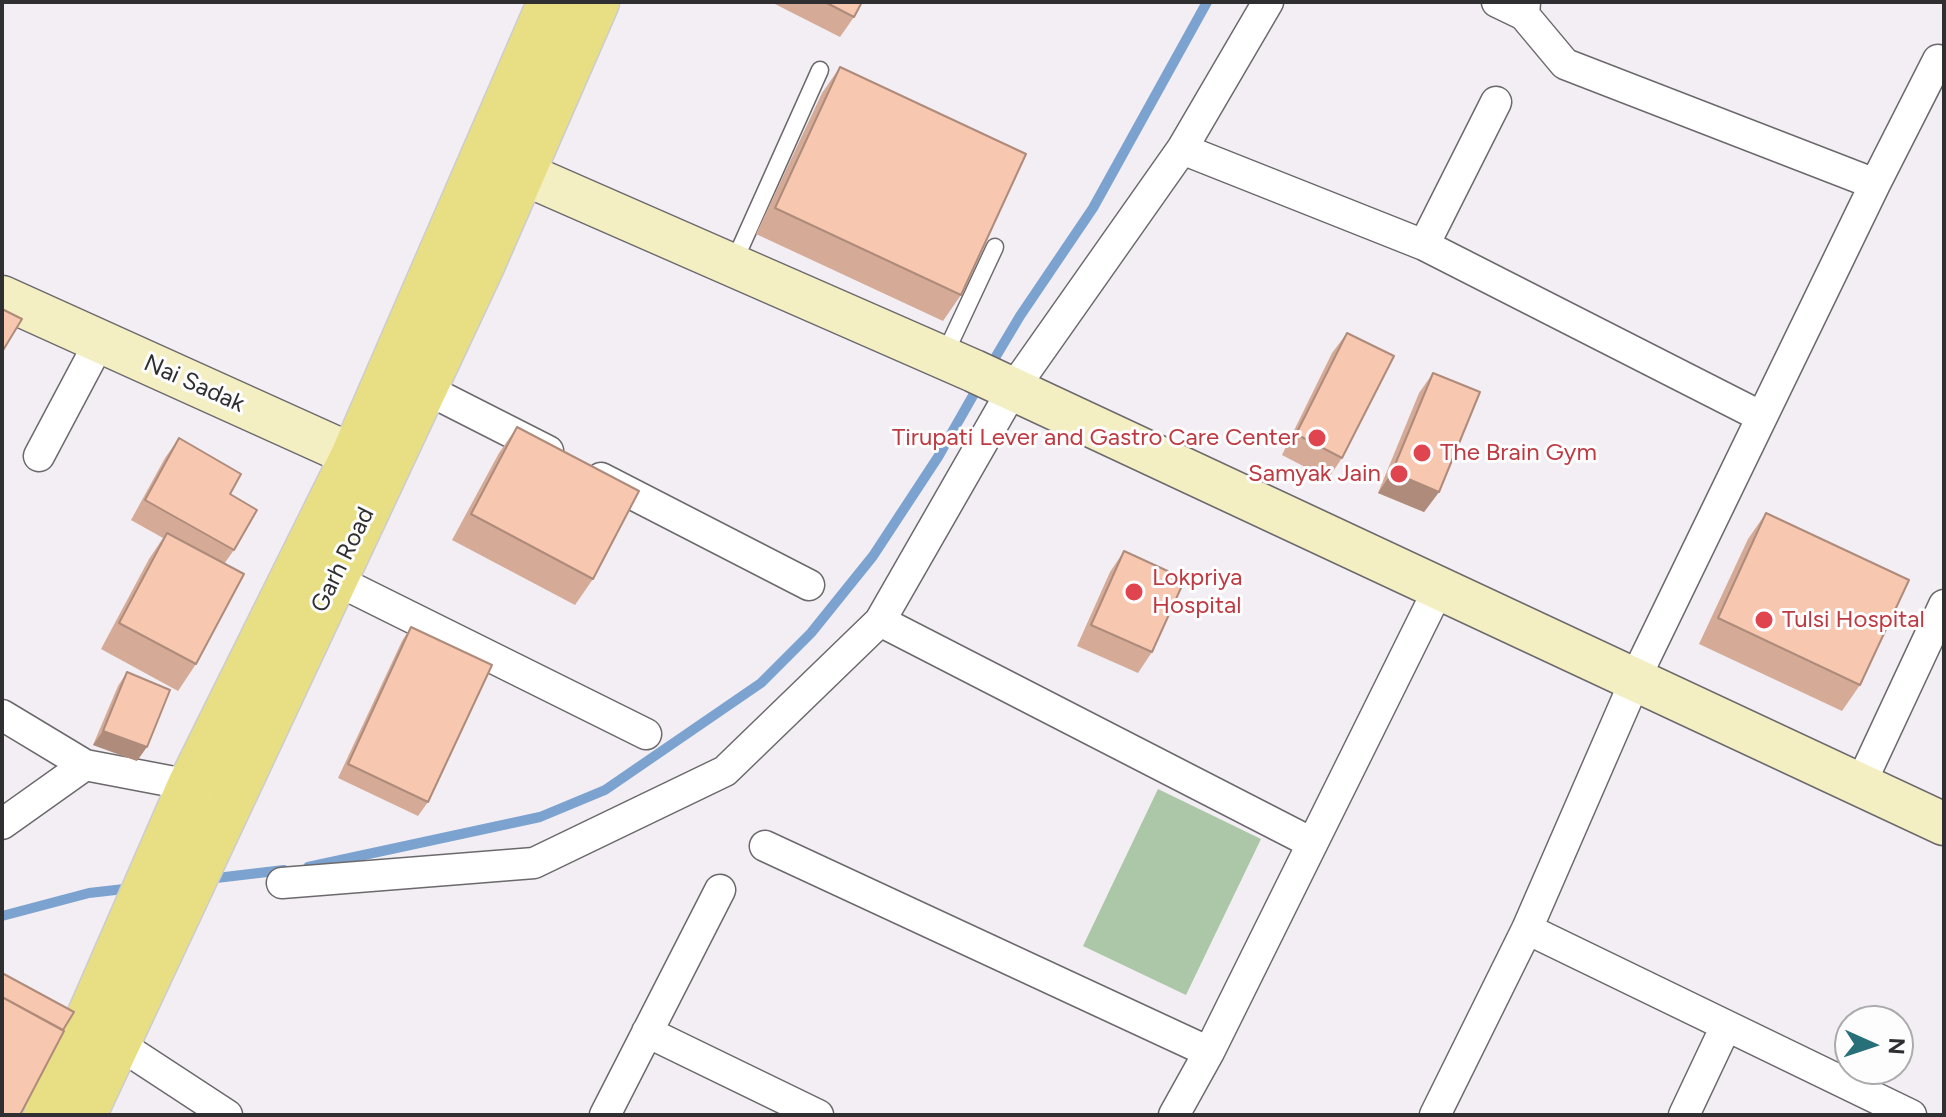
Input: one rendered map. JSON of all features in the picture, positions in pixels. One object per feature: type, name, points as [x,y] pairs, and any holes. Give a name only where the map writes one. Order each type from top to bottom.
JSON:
[{"type":"main road","name":"Garh Road","points":[[46,1115],[101,1034],[148,931],[230,802],[334,579],[369,463],[424,388],[481,268],[502,165],[550,2]]},
{"type":"main road","name":"Garh Road","points":[[148,931],[184,799],[369,463],[502,165],[597,2]]},
{"type":"main road","name":"Garh Road","points":[[84,1115],[101,1034]]},
{"type":"street","points":[[282,883],[534,863],[725,771],[880,621],[1013,389],[1182,149],[1268,2]]},
{"type":"street","points":[[1516,6],[1565,64],[1875,184]]},
{"type":"street","points":[[1435,1115],[1527,929],[1635,680],[1938,60]]},
{"type":"street","points":[[1424,245],[1496,102]]},
{"type":"street","points":[[1182,149],[1424,245],[1762,417]]},
{"type":"street","points":[[502,165],[959,364],[1944,824]]},
{"type":"street","name":"Nai Sadak","points":[[2,297],[369,463]]},
{"type":"street","points":[[39,456],[100,341]]},
{"type":"street","points":[[424,388],[809,585]]},
{"type":"street","points":[[334,579],[646,734]]},
{"type":"street","points":[[1174,1115],[1209,1052],[1439,588]]},
{"type":"street","points":[[1860,785],[1944,605]]},
{"type":"street","points":[[880,621],[1312,843]]},
{"type":"street","points":[[2,715],[85,765],[184,799],[230,802]]},
{"type":"street","points":[[2,824],[85,765]]},
{"type":"street","points":[[765,846],[1209,1052]]},
{"type":"street","points":[[605,1115],[720,890]]},
{"type":"street","points":[[1527,929],[1911,1115]]},
{"type":"street","points":[[1684,1115],[1726,1026]]},
{"type":"street","points":[[647,1032],[818,1115]]},
{"type":"street","points":[[101,1034],[227,1115]]},
{"type":"lane","points":[[732,265],[820,70]]},
{"type":"lane","points":[[959,364],[995,247]]},
{"type":"green space","points":[[1158,789],[1261,839],[1186,995],[1083,946]]},
{"type":"building","points":[[825,2],[862,2],[854,17]]},
{"type":"building","points":[[840,67],[1026,154],[961,295],[775,208]]},
{"type":"building","points":[[2,309],[22,319],[2,352]]},
{"type":"building","points":[[1347,333],[1394,356],[1342,458],[1296,434]]},
{"type":"building","name":"The Brain Gym","points":[[1433,373],[1480,392],[1439,492],[1392,472]]},
{"type":"building","points":[[517,427],[639,491],[593,579],[471,514]]},
{"type":"building","points":[[179,438],[241,474],[230,494],[257,510],[234,550],[145,500]]},
{"type":"building","points":[[1766,513],[1909,580],[1860,685],[1718,618]]},
{"type":"building","points":[[167,533],[244,574],[196,664],[119,623]]},
{"type":"building","points":[[1124,551],[1185,579],[1152,652],[1091,625]]},
{"type":"building","points":[[411,627],[492,665],[428,802],[348,764]]},
{"type":"building","points":[[127,672],[170,690],[147,747],[103,731]]},
{"type":"building","points":[[2,973],[74,1012],[63,1030],[2,997]]},
{"type":"building","points":[[2,997],[64,1031],[20,1115],[2,1115]]},
{"type":"waterway","points":[[989,368],[1093,208],[1207,2]]},
{"type":"waterway","points":[[308,867],[540,817],[605,790],[761,683],[811,633],[873,556],[938,457],[979,385]]},
{"type":"waterway","points":[[208,879],[284,870]]},
{"type":"waterway","points":[[2,916],[89,893],[133,888]]},
{"type":"place","name":"Tirupati Lever and Gastro Care Center","points":[[1317,438]]},
{"type":"place","name":"The Brain Gym","points":[[1422,453]]},
{"type":"place","name":"Samyak Jain","points":[[1399,474]]},
{"type":"place","name":"Lokpriya Hospital","points":[[1134,592]]},
{"type":"place","name":"Tulsi Hospital","points":[[1764,620]]}]
